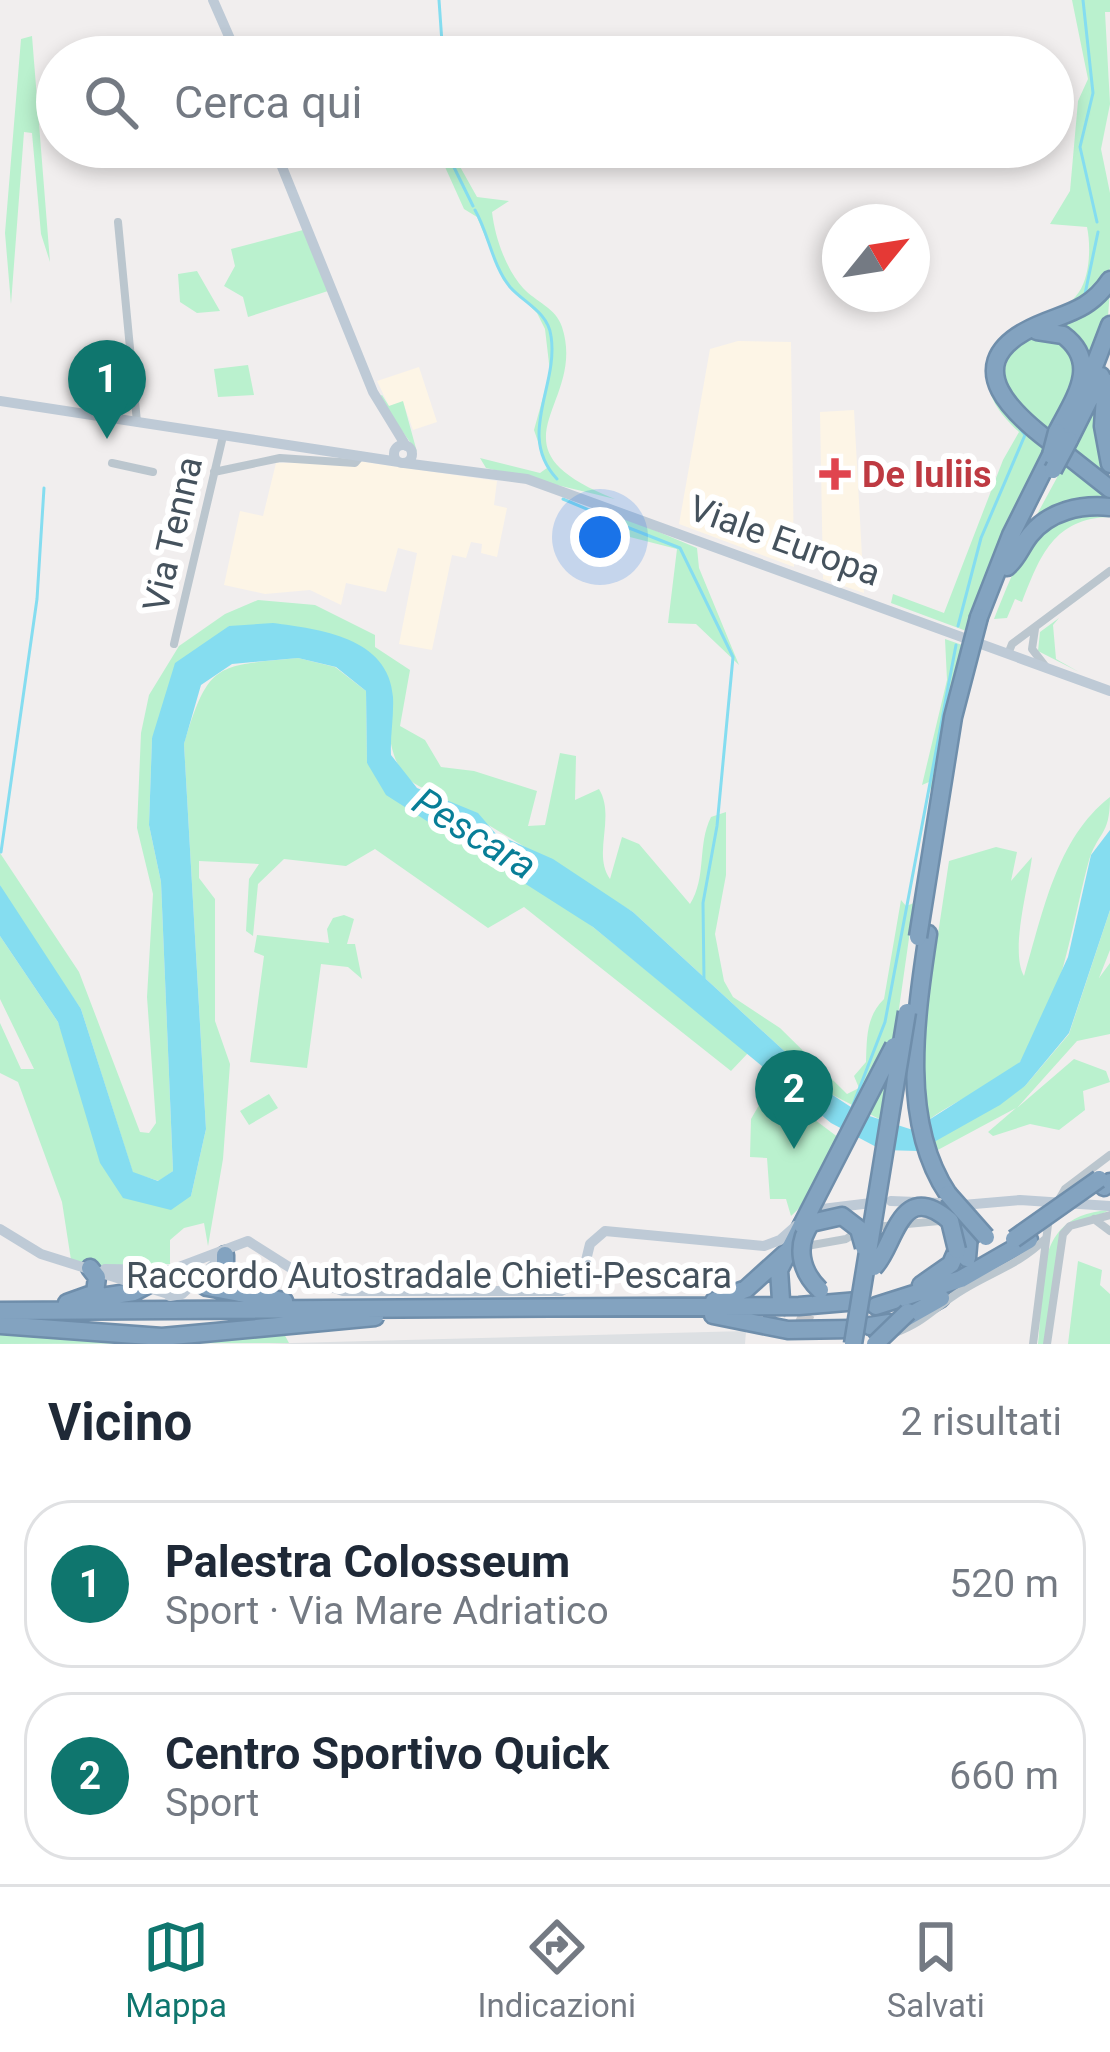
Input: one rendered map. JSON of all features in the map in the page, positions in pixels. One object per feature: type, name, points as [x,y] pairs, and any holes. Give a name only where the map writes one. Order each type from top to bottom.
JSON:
[{"type":"highway","points":[[1110,280],[1082,310],[1019,335],[999,361],[999,392],[1008,408],[1110,489]]},
{"type":"highway","points":[[983,618],[1110,325]]},
{"type":"highway","points":[[869,1270],[953,717],[983,618],[1083,378],[1083,359],[1074,343],[1056,332],[1019,335]]},
{"type":"highway","points":[[1057,449],[1110,353]]},
{"type":"highway","points":[[1110,370],[1102,410],[1110,464]]},
{"type":"highway","points":[[1007,567],[1031,534],[1053,517],[1083,506],[1110,507]]},
{"type":"highway","points":[[911,1012],[923,1133],[969,1235],[962,1254],[921,1285]]},
{"type":"highway","points":[[781,1300],[777,1281],[802,1225],[911,1012]]},
{"type":"highway","name":"Raccordo Autostradale Chieti-Pescara","points":[[0,1319],[43,1311],[313,1309],[706,1311],[875,1321],[1029,1239],[1106,1180]]},
{"type":"highway","points":[[953,1205],[986,1237],[1029,1239]]},
{"type":"highway","points":[[869,1270],[893,1227],[917,1210],[933,1210],[950,1221],[962,1254]]},
{"type":"highway","points":[[842,1216],[859,1229],[875,1321],[820,1289],[805,1269],[801,1243],[807,1227],[822,1217],[842,1216]]},
{"type":"highway","name":"Raccordo Autostradale Chieti-Pescara","points":[[875,1321],[921,1285],[1029,1239]]},
{"type":"highway","points":[[706,1311],[746,1288],[793,1250]]},
{"type":"highway","points":[[228,1251],[224,1278],[239,1294]]},
{"type":"highway","points":[[88,1299],[98,1281],[90,1268]]},
{"type":"highway","points":[[812,1324],[875,1321],[961,1279]]},
{"type":"highway","points":[[43,1311],[172,1284],[313,1309]]},
{"type":"highway","points":[[788,1330],[875,1321],[941,1298]]},
{"type":"highway","points":[[706,1311],[788,1330],[819,1344]]},
{"type":"highway","name":"Raccordo Autostradale Chieti-Pescara","points":[[0,1319],[706,1311]]},
{"type":"highway","points":[[0,1319],[175,1331],[375,1317]]},
{"type":"street","points":[[213,0],[229,36]]},
{"type":"street","points":[[0,401],[378,459],[401,454],[282,168]]},
{"type":"street","points":[[118,222],[136,422]]},
{"type":"street","name":"Via Tenna","points":[[174,644],[223,436]]},
{"type":"street","name":"Viale Europa","points":[[401,454],[435,466],[527,479],[1110,691]]},
{"type":"street","points":[[214,472],[279,458],[326,464],[355,463],[361,456]]},
{"type":"street","points":[[112,463],[152,472]]},
{"type":"street","points":[[1008,654],[1110,571]]},
{"type":"street","points":[[1035,628],[1032,649],[1047,668]]},
{"type":"street","points":[[875,1321],[929,1319],[950,1298],[1022,1258],[1029,1239],[1065,1189],[1110,1155]]},
{"type":"street","points":[[891,1201],[953,1205],[1020,1200],[1110,1206]]},
{"type":"street","points":[[0,1228],[41,1254],[172,1284],[255,1241],[308,1279],[352,1293],[561,1291],[581,1281],[590,1244],[605,1232],[764,1246],[780,1240],[814,1210],[871,1203]]},
{"type":"street","points":[[845,1207],[851,1236]]},
{"type":"street","points":[[1046,1344],[1063,1234],[1070,1226],[1110,1216]]},
{"type":"street","points":[[1094,1219],[1110,1231]]},
{"type":"street","points":[[793,1250],[851,1236],[864,1228],[939,1221]]},
{"type":"street","points":[[1029,1239],[1033,1344]]},
{"type":"street","points":[[90,1268],[172,1284],[228,1251]]},
{"type":"shaded area","points":[[738,341],[791,342],[794,567],[679,524],[710,349]]},
{"type":"shaded area","points":[[419,367],[437,422],[413,430],[403,402],[389,406],[377,381]]},
{"type":"shaded area","points":[[854,410],[864,593],[823,579],[820,412]]},
{"type":"shaded area","points":[[364,462],[497,481],[494,505],[507,508],[497,557],[481,553],[482,544],[471,542],[466,558],[452,555],[432,650],[399,644],[417,553],[398,548],[386,592],[346,583],[341,605],[310,590],[265,594],[224,585],[240,511],[263,516],[276,463]]},
{"type":"shaded area","points":[[746,1331],[745,1344],[269,1344],[292,1343]]},
{"type":"green space","points":[[1072,0],[1110,0],[1110,12],[1105,12],[1110,104],[1101,149],[1110,193],[1110,268],[1102,285],[1003,346],[1003,408],[1048,446],[985,582],[969,632],[891,603],[893,594],[944,613],[1003,460],[1019,432],[991,395],[988,377],[994,350],[1015,329],[1068,304],[1085,278],[1087,227],[1050,224],[1070,191],[1078,101],[1088,79]]},
{"type":"green space","points":[[32,36],[36,168],[43,168],[50,262],[41,234],[32,133],[24,132],[11,304],[5,233],[21,39]]},
{"type":"green space","points":[[445,168],[461,168],[477,197],[509,201],[492,212],[502,253],[523,288],[562,327],[566,355],[546,442],[554,461],[575,480],[615,499],[486,468],[480,458],[540,473],[547,468],[534,430],[550,372],[545,329],[537,313],[503,280],[477,217],[464,209]]},
{"type":"green space","points":[[303,230],[328,291],[248,317],[243,297],[224,286],[235,266],[231,249]]},
{"type":"green space","points":[[197,271],[220,311],[197,313],[180,302],[178,274]]},
{"type":"green space","points":[[1110,289],[1108,317],[1088,369],[1058,326]]},
{"type":"green space","points":[[1051,333],[1082,364],[1054,435],[1004,389],[1006,366],[1014,350]]},
{"type":"green space","points":[[248,365],[254,395],[218,397],[214,369]]},
{"type":"green space","points":[[1099,393],[1110,483],[1070,452]]},
{"type":"green space","points":[[382,395],[389,406],[403,401],[417,452],[378,397]]},
{"type":"green space","points":[[1066,461],[1110,495],[1110,501],[1028,531]]},
{"type":"green space","points":[[1110,510],[1110,517],[1075,524],[1062,532],[1035,569],[1022,602],[1015,599],[1007,618],[994,619],[1032,542],[1062,523]]},
{"type":"green space","points":[[623,517],[697,548],[699,568],[739,665],[696,624],[668,623],[677,549],[618,534]]},
{"type":"green space","points":[[258,600],[315,605],[375,635],[375,647],[410,670],[400,726],[425,740],[441,767],[474,771],[537,791],[528,826],[545,825],[560,753],[576,756],[575,800],[599,789],[604,800],[603,858],[610,879],[622,837],[639,844],[690,904],[711,817],[726,812],[726,875],[715,934],[724,981],[733,997],[780,1028],[847,1094],[859,1088],[854,1076],[866,1062],[871,1020],[884,999],[901,900],[906,906],[914,903],[883,1121],[831,1094],[633,912],[404,774],[391,744],[387,675],[229,626],[152,738],[149,825],[161,882],[173,1171],[159,1181],[133,1173],[81,1009],[6,901],[0,885],[0,853],[79,972],[140,1132],[149,1133],[156,1123],[147,997],[153,894],[137,828],[141,733],[149,695],[179,646],[225,614]]},
{"type":"green space","points":[[1059,618],[1053,625],[1056,659],[1079,672],[1038,651],[1040,632]]},
{"type":"green space","points":[[945,639],[965,646],[932,797],[929,782],[922,785],[947,680]]},
{"type":"green space","points":[[298,658],[335,667],[366,691],[367,763],[593,927],[748,1053],[731,1071],[524,907],[488,928],[375,849],[346,866],[284,859],[258,884],[253,936],[246,931],[249,879],[259,864],[199,861],[199,878],[215,899],[215,1021],[230,1064],[223,1159],[208,1246],[204,1223],[184,1228],[170,1240],[170,1264],[102,1266],[71,1260],[62,1202],[18,1082],[0,1073],[0,1023],[21,1069],[34,1069],[0,999],[0,936],[58,1022],[123,1197],[191,1196],[206,1129],[184,744],[201,697],[219,673],[249,663]]},
{"type":"green space","points":[[1110,797],[1108,820],[1088,864],[1054,998],[1032,1047],[1008,1072],[925,1123],[919,1060],[949,861],[996,847],[1017,852],[1011,881],[1032,857],[1019,936],[1024,976],[1064,855],[1076,834]]},
{"type":"green space","points":[[1110,910],[1110,950],[1099,978],[1110,963],[1110,1034],[1077,1041],[1017,1108],[1074,1059],[1106,1071],[1110,1082],[1083,1091],[1085,1110],[1059,1130],[1030,1124],[993,1136],[988,1132],[1016,1108],[934,1152],[931,1141],[1025,1086],[1069,1034]]},
{"type":"green space","points":[[333,918],[354,919],[347,944],[355,944],[362,979],[348,967],[321,964],[307,1068],[250,1062],[264,956],[254,952],[257,935],[329,943],[327,929]]},
{"type":"green space","points":[[770,1086],[843,1141],[791,1216],[786,1199],[770,1199],[767,1158],[750,1157],[751,1119]]},
{"type":"green space","points":[[269,1094],[278,1108],[249,1125],[240,1111]]},
{"type":"green space","points":[[1110,1210],[1061,1232],[1045,1344],[1038,1344],[1043,1276],[1054,1238],[1066,1224]]},
{"type":"green space","points":[[1078,1261],[1102,1270],[1100,1285],[1110,1294],[1110,1344],[1068,1344]]},
{"type":"green space","points":[[0,1328],[283,1332],[289,1343],[0,1344]]},
{"type":"water","name":"Pescara","points":[[273,623],[330,633],[379,661],[393,697],[391,755],[417,788],[478,813],[496,834],[553,859],[633,912],[831,1094],[860,1113],[913,1130],[1020,1062],[1068,957],[1091,855],[1110,830],[1110,910],[1069,1033],[1025,1086],[1000,1105],[918,1151],[882,1150],[831,1123],[593,927],[386,795],[367,763],[366,691],[336,667],[298,658],[232,664],[201,685],[184,744],[206,1129],[191,1196],[171,1210],[123,1198],[100,1163],[58,1022],[0,936],[0,885],[81,1009],[133,1172],[158,1181],[173,1171],[161,882],[149,825],[152,738],[175,663],[229,626]]},
{"type":"waterway","points":[[439,0],[442,36]]},
{"type":"waterway","points":[[1083,0],[1093,93],[1080,147],[1097,222]]},
{"type":"waterway","points":[[454,168],[473,206]]},
{"type":"waterway","points":[[475,210],[504,278],[549,328],[552,355],[539,428],[545,462],[557,479]]},
{"type":"waterway","points":[[1085,294],[1098,232]]},
{"type":"waterway","points":[[958,626],[981,538],[1025,435],[993,393]]},
{"type":"waterway","points":[[1,852],[37,599],[44,488]]},
{"type":"waterway","points":[[563,499],[615,521]]},
{"type":"waterway","points":[[619,524],[680,548],[733,657],[717,826],[703,903],[704,980]]},
{"type":"waterway","points":[[851,1110],[885,1022],[956,645]]},
{"type":"tunnel","points":[[781,1300],[793,1316],[811,1324]]},
{"type":"place","name":"Palestra Colosseum","points":[[107,439]]},
{"type":"place","name":"De Iuliis","points":[[835,474]]},
{"type":"place","name":"Centro Sportivo Quick","points":[[794,1149]]}]
